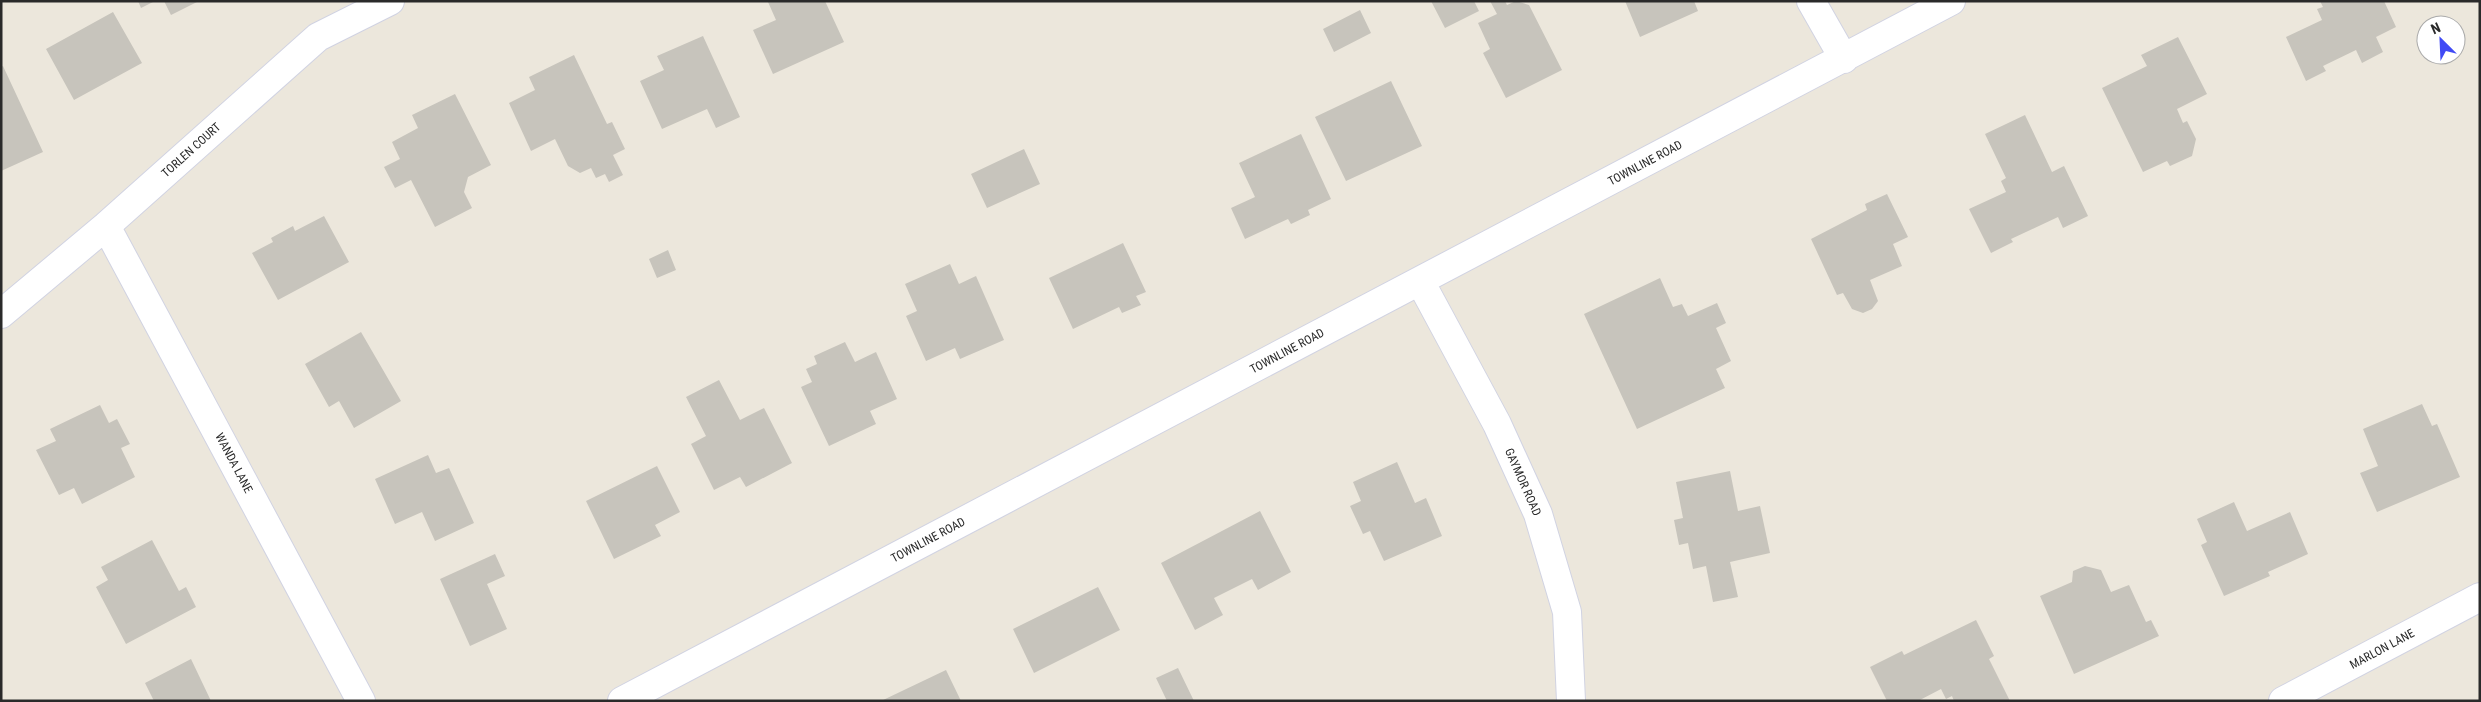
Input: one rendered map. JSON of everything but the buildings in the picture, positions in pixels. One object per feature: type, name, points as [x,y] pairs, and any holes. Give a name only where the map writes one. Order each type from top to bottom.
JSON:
[{"type":"street","name":"TORLEN COURT","points":[[1,314],[106,226],[318,37],[390,1]]},
{"type":"street","points":[[1811,1],[1844,59]]},
{"type":"street","name":"TOWNLINE ROAD","points":[[622,701],[1952,1]]},
{"type":"street","name":"WANDA LANE","points":[[106,226],[361,701]]},
{"type":"street","name":"GAYMOR ROAD","points":[[1420,281],[1497,424],[1538,514],[1567,612],[1571,701]]},
{"type":"street","name":"MARLON LANE","points":[[2284,701],[2480,597]]}]
